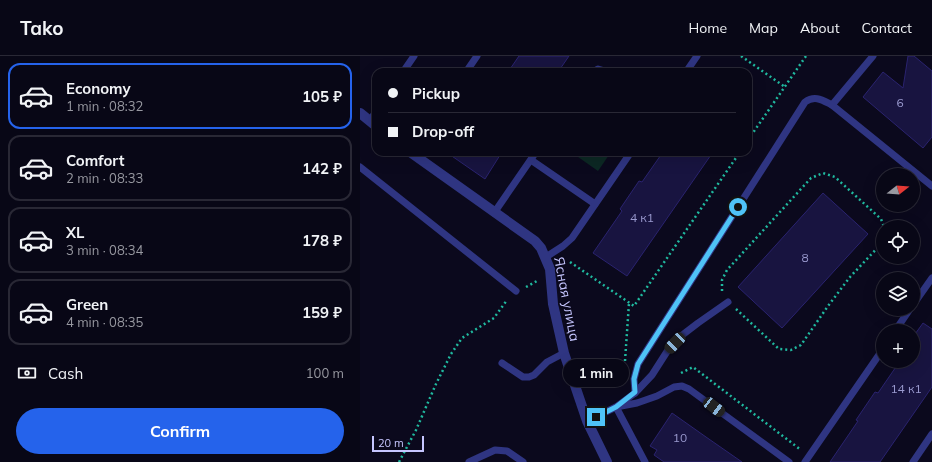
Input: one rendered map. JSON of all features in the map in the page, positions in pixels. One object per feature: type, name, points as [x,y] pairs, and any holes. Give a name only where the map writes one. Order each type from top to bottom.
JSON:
[{"type":"street","points":[[360,113],[372,122]]},
{"type":"street","name":"Ясная улица","points":[[416,156],[535,241],[542,248],[550,269],[553,304],[564,353],[587,421],[607,462]]},
{"type":"lane","points":[[406,68],[414,56]]},
{"type":"lane","points":[[469,68],[477,56]]},
{"type":"lane","points":[[689,68],[697,56]]},
{"type":"lane","points":[[832,105],[873,56]]},
{"type":"lane","points":[[635,392],[634,379],[638,364],[805,102],[811,98],[817,98],[832,105],[932,186]]},
{"type":"lane","points":[[494,213],[534,156]]},
{"type":"lane","points":[[546,257],[572,238],[628,156]]},
{"type":"lane","points":[[531,160],[595,204]]},
{"type":"lane","points":[[360,166],[516,291]]},
{"type":"lane","points":[[920,295],[932,278]]},
{"type":"lane","points":[[587,421],[616,407],[635,392],[652,375],[668,350],[681,336],[728,302]]},
{"type":"lane","points":[[502,363],[523,377],[530,377],[547,362],[564,353]]},
{"type":"lane","points":[[805,462],[876,359]]},
{"type":"lane","points":[[616,407],[637,403],[657,396],[674,387],[682,386],[690,389],[789,462]]},
{"type":"lane","points":[[616,407],[645,462]]},
{"type":"lane","points":[[913,462],[932,434]]},
{"type":"lane","points":[[469,462],[494,450],[507,451],[523,462]]},
{"type":"path","points":[[741,56],[785,86]]},
{"type":"path","points":[[752,134],[806,56]]},
{"type":"path","points":[[570,262],[634,306],[737,156]]},
{"type":"path","points":[[876,249],[850,277],[801,346],[791,350],[779,349],[728,302],[722,292],[722,280],[727,270],[812,178],[823,173],[835,177],[881,220]]},
{"type":"path","points":[[399,462],[416,430],[451,354],[462,338],[494,318],[506,300],[516,291],[538,281]]},
{"type":"path","points":[[625,363],[629,302]]},
{"type":"green space","points":[[577,156],[608,156],[598,171]]},
{"type":"building","points":[[519,56],[569,56],[561,68],[511,68]]},
{"type":"building","points":[[908,56],[914,56],[932,71],[932,137],[923,148],[863,97],[883,72],[903,88]]},
{"type":"building","points":[[452,156],[499,156],[485,179]]},
{"type":"building","points":[[660,156],[710,156],[627,276],[593,253],[622,211],[620,209],[639,181],[642,182]]},
{"type":"building","points":[[823,193],[868,234],[782,328],[738,287]]},
{"type":"building","points":[[923,323],[932,329],[932,387],[880,462],[830,462],[858,421],[856,420],[875,392],[878,393],[895,368],[920,368],[920,327]]},
{"type":"building","points":[[672,413],[742,462],[664,462],[654,455],[657,450],[650,446]]},
{"type":"route","points":[[596,417],[616,407],[635,392],[634,379],[638,364],[738,207]]}]
